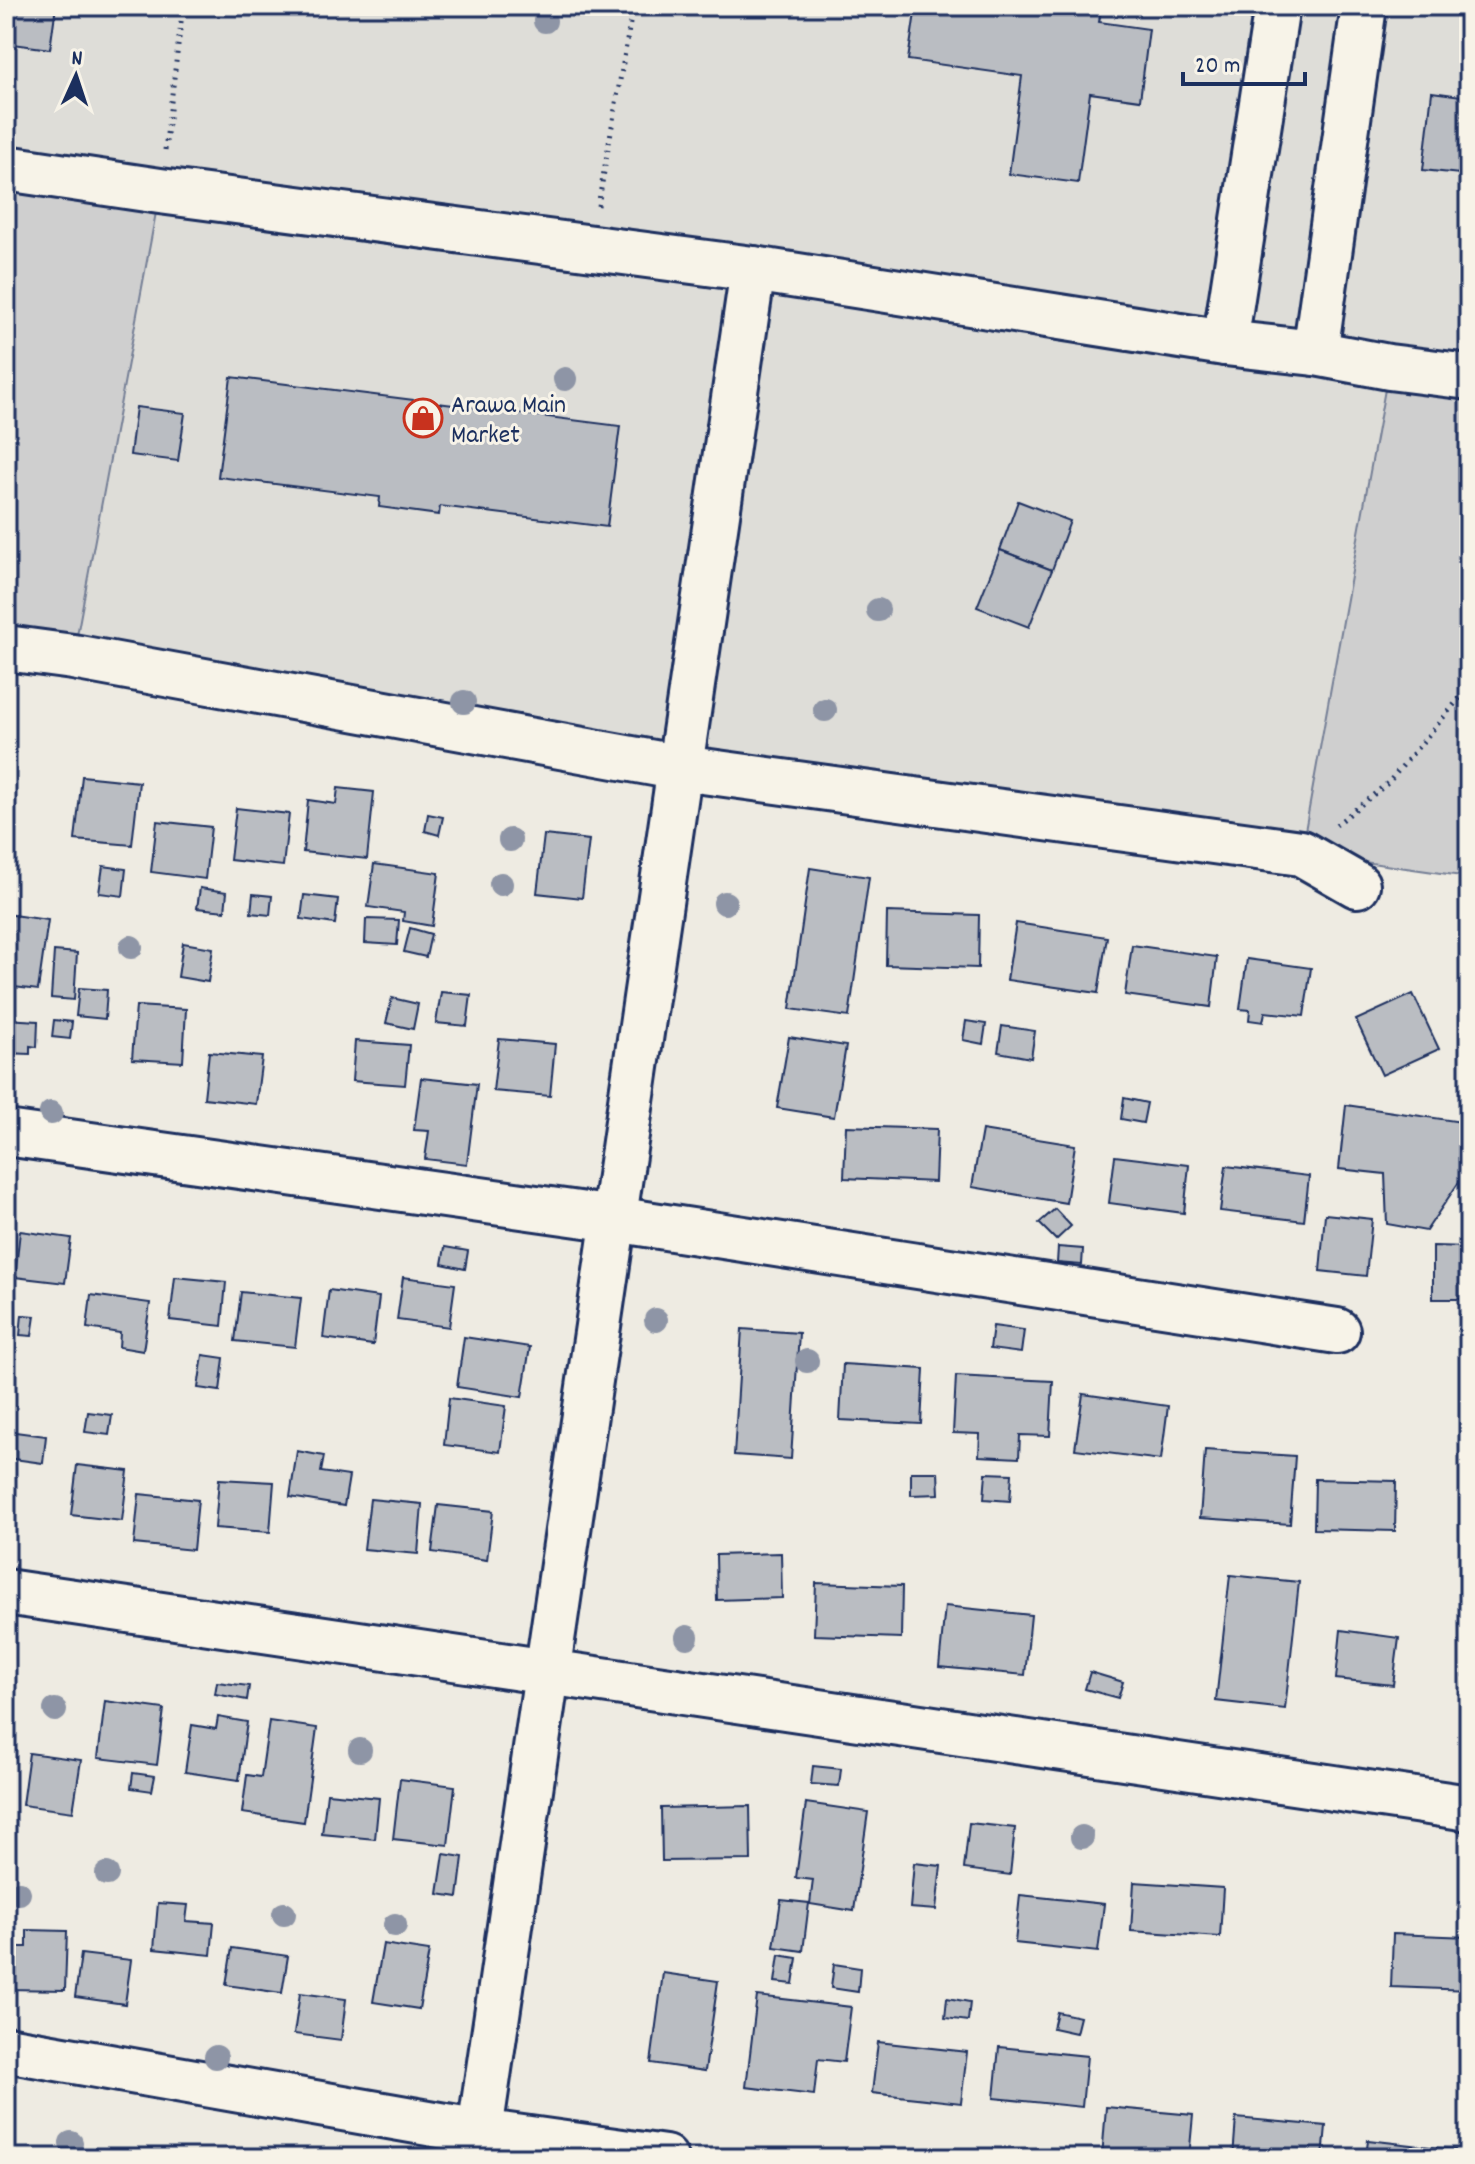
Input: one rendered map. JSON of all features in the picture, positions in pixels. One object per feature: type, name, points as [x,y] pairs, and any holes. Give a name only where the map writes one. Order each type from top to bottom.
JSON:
[{"type":"street","points":[[1225,343],[1277,6]]},
{"type":"street","points":[[1315,353],[1364,6]]},
{"type":"street","points":[[6,168],[753,269],[1225,343],[1315,353],[1389,367],[1469,377]]},
{"type":"street","points":[[478,2145],[753,269]]},
{"type":"street","points":[[6,648],[73,657],[681,768],[1301,853],[1357,885]]},
{"type":"street","points":[[6,1133],[614,1219],[1337,1331]]},
{"type":"street","points":[[6,1592],[1469,1808]]},
{"type":"street","points":[[6,2049],[478,2145],[665,2158]]},
{"type":"path","points":[[160,191],[183,6]]},
{"type":"path","points":[[591,246],[633,6]]},
{"type":"path","points":[[1301,853],[1388,783],[1469,687]]},
{"type":"shaded area","points":[[6,6],[1469,6],[1469,377],[1389,368],[1301,853],[73,657],[6,168]]},
{"type":"shaded area","points":[[6,168],[160,191],[73,657],[6,648]]},
{"type":"shaded area","points":[[1389,367],[1469,377],[1469,877],[1301,853]]},
{"type":"building","points":[[6,6],[56,6],[50,49],[6,43]]},
{"type":"building","points":[[916,6],[1102,6],[1099,22],[1149,29],[1140,100],[1090,93],[1078,183],[1009,174],[1022,76],[908,60]]},
{"type":"building","points":[[1432,92],[1469,97],[1469,175],[1423,170]]},
{"type":"building","points":[[231,377],[620,426],[607,527],[440,506],[439,515],[379,507],[380,497],[218,477]]},
{"type":"building","points":[[136,407],[185,413],[178,461],[130,455]]},
{"type":"building","points":[[1018,501],[1070,521],[1052,570],[1000,550]]},
{"type":"building","points":[[1000,550],[1052,570],[1029,627],[977,607]]},
{"type":"building","points":[[82,776],[139,782],[132,845],[75,840]]},
{"type":"building","points":[[338,788],[374,792],[367,859],[303,852],[308,800],[336,804]]},
{"type":"building","points":[[236,808],[289,814],[283,866],[230,860]]},
{"type":"building","points":[[428,814],[443,817],[439,835],[425,831]]},
{"type":"building","points":[[157,821],[211,827],[205,879],[151,872]]},
{"type":"building","points":[[544,835],[589,840],[582,898],[537,893]]},
{"type":"building","points":[[374,864],[439,873],[432,926],[403,921],[404,912],[368,907]]},
{"type":"building","points":[[103,866],[126,869],[123,896],[99,893]]},
{"type":"building","points":[[810,868],[869,877],[849,1017],[790,1009]]},
{"type":"building","points":[[200,888],[227,892],[225,911],[197,908]]},
{"type":"building","points":[[253,894],[272,896],[270,915],[251,913]]},
{"type":"building","points":[[304,895],[338,899],[335,924],[301,919]]},
{"type":"building","points":[[887,912],[979,915],[978,968],[886,965]]},
{"type":"building","points":[[6,914],[48,920],[38,990],[6,986]]},
{"type":"building","points":[[366,919],[399,920],[397,945],[365,943]]},
{"type":"building","points":[[1016,923],[1107,937],[1098,993],[1007,980]]},
{"type":"building","points":[[410,928],[431,934],[426,957],[404,952]]},
{"type":"building","points":[[183,943],[213,948],[208,982],[178,977]]},
{"type":"building","points":[[1132,945],[1217,957],[1211,1007],[1125,995]]},
{"type":"building","points":[[54,951],[77,953],[74,1000],[51,998]]},
{"type":"building","points":[[1247,959],[1311,968],[1304,1016],[1265,1012],[1263,1022],[1249,1020],[1250,1010],[1240,1009]]},
{"type":"building","points":[[79,988],[107,990],[105,1019],[76,1016]]},
{"type":"building","points":[[441,992],[471,995],[467,1026],[436,1023]]},
{"type":"building","points":[[1413,994],[1439,1049],[1382,1075],[1356,1020]]},
{"type":"building","points":[[392,998],[418,1004],[413,1029],[386,1023]]},
{"type":"building","points":[[136,1006],[186,1009],[183,1062],[132,1059]]},
{"type":"building","points":[[6,1019],[38,1021],[37,1047],[30,1046],[30,1054],[6,1053]]},
{"type":"building","points":[[54,1020],[72,1022],[70,1039],[52,1037]]},
{"type":"building","points":[[966,1021],[986,1024],[983,1044],[963,1040]]},
{"type":"building","points":[[1002,1026],[1035,1031],[1031,1058],[998,1052]]},
{"type":"building","points":[[789,1037],[846,1046],[834,1117],[777,1108]]},
{"type":"building","points":[[499,1039],[555,1044],[550,1096],[493,1091]]},
{"type":"building","points":[[355,1041],[409,1045],[405,1085],[352,1081]]},
{"type":"building","points":[[209,1052],[262,1057],[256,1104],[204,1098]]},
{"type":"building","points":[[421,1078],[477,1084],[467,1164],[425,1159],[429,1131],[414,1130]]},
{"type":"building","points":[[1124,1098],[1147,1103],[1143,1123],[1121,1119]]},
{"type":"building","points":[[1346,1105],[1469,1123],[1469,1167],[1426,1231],[1387,1224],[1385,1174],[1339,1169]]},
{"type":"building","points":[[846,1126],[937,1129],[935,1182],[844,1178]]},
{"type":"building","points":[[982,1130],[1075,1145],[1066,1203],[972,1187]]},
{"type":"building","points":[[1115,1156],[1189,1165],[1184,1213],[1109,1203]]},
{"type":"building","points":[[1226,1166],[1309,1176],[1304,1221],[1220,1211]]},
{"type":"building","points":[[1055,1209],[1071,1226],[1056,1240],[1039,1223]]},
{"type":"building","points":[[1325,1214],[1372,1219],[1366,1276],[1320,1271]]},
{"type":"building","points":[[20,1231],[71,1238],[65,1283],[15,1277]]},
{"type":"building","points":[[1433,1246],[1469,1247],[1469,1299],[1433,1299]]},
{"type":"building","points":[[445,1247],[468,1251],[465,1269],[442,1264]]},
{"type":"building","points":[[1058,1247],[1083,1249],[1082,1265],[1057,1263]]},
{"type":"building","points":[[175,1277],[226,1282],[222,1326],[170,1320]]},
{"type":"building","points":[[403,1277],[455,1284],[449,1327],[397,1320]]},
{"type":"building","points":[[329,1290],[379,1297],[373,1345],[323,1338]]},
{"type":"building","points":[[241,1292],[301,1298],[295,1347],[235,1341]]},
{"type":"building","points":[[91,1295],[150,1303],[143,1351],[119,1347],[120,1333],[87,1328]]},
{"type":"building","points":[[22,1315],[35,1316],[32,1336],[20,1335]]},
{"type":"building","points":[[993,1326],[1024,1330],[1021,1353],[990,1349]]},
{"type":"building","points":[[742,1329],[799,1333],[791,1459],[734,1455]]},
{"type":"building","points":[[464,1337],[530,1347],[522,1397],[457,1387]]},
{"type":"building","points":[[203,1355],[224,1358],[220,1391],[198,1388]]},
{"type":"building","points":[[843,1364],[924,1369],[921,1424],[840,1420]]},
{"type":"building","points":[[956,1376],[1053,1381],[1050,1436],[1020,1435],[1019,1458],[979,1456],[980,1434],[953,1433]]},
{"type":"building","points":[[1083,1394],[1168,1406],[1161,1460],[1075,1449]]},
{"type":"building","points":[[449,1398],[506,1406],[500,1452],[444,1445]]},
{"type":"building","points":[[88,1412],[112,1415],[109,1435],[85,1432]]},
{"type":"building","points":[[8,1431],[46,1436],[43,1463],[6,1458]]},
{"type":"building","points":[[1205,1450],[1295,1456],[1290,1524],[1200,1518]]},
{"type":"building","points":[[297,1451],[324,1456],[321,1472],[349,1476],[344,1506],[290,1497]]},
{"type":"building","points":[[77,1465],[128,1471],[122,1521],[71,1515]]},
{"type":"building","points":[[911,1472],[938,1472],[939,1494],[911,1495]]},
{"type":"building","points":[[986,1473],[1012,1474],[1010,1501],[984,1499]]},
{"type":"building","points":[[219,1479],[274,1482],[270,1532],[215,1528]]},
{"type":"building","points":[[1315,1479],[1396,1481],[1395,1531],[1314,1529]]},
{"type":"building","points":[[139,1494],[198,1500],[193,1550],[134,1544]]},
{"type":"building","points":[[370,1499],[422,1504],[418,1554],[364,1549]]},
{"type":"building","points":[[438,1505],[493,1511],[487,1560],[432,1552]]},
{"type":"building","points":[[781,1553],[782,1598],[717,1600],[716,1555]]},
{"type":"building","points":[[1230,1575],[1299,1582],[1285,1709],[1216,1701]]},
{"type":"building","points":[[816,1583],[902,1586],[901,1638],[814,1635]]},
{"type":"building","points":[[945,1606],[1031,1615],[1025,1675],[939,1667]]},
{"type":"building","points":[[1341,1630],[1399,1638],[1393,1685],[1336,1679]]},
{"type":"building","points":[[1469,1645],[1469,1719],[1461,1718]]},
{"type":"building","points":[[1090,1672],[1123,1682],[1118,1698],[1085,1689]]},
{"type":"building","points":[[217,1682],[249,1686],[247,1700],[215,1694]]},
{"type":"building","points":[[105,1701],[164,1709],[157,1765],[98,1758]]},
{"type":"building","points":[[218,1717],[247,1722],[239,1780],[185,1772],[192,1725],[216,1729]]},
{"type":"building","points":[[269,1721],[317,1728],[304,1822],[242,1813],[247,1775],[261,1777]]},
{"type":"building","points":[[29,1753],[81,1760],[73,1812],[22,1805]]},
{"type":"building","points":[[813,1766],[841,1769],[839,1786],[811,1784]]},
{"type":"building","points":[[133,1773],[155,1776],[152,1791],[131,1788]]},
{"type":"building","points":[[400,1779],[455,1786],[448,1845],[393,1839]]},
{"type":"building","points":[[327,1793],[379,1798],[375,1839],[322,1834]]},
{"type":"building","points":[[806,1803],[868,1812],[854,1911],[810,1904],[813,1880],[796,1878]]},
{"type":"building","points":[[750,1806],[751,1860],[662,1861],[661,1808]]},
{"type":"building","points":[[969,1823],[1015,1828],[1010,1875],[964,1869]]},
{"type":"building","points":[[444,1854],[463,1857],[458,1897],[438,1894]]},
{"type":"building","points":[[914,1863],[941,1866],[936,1910],[910,1908]]},
{"type":"building","points":[[1134,1882],[1223,1888],[1220,1937],[1131,1931]]},
{"type":"building","points":[[1020,1895],[1104,1904],[1098,1952],[1015,1943]]},
{"type":"building","points":[[781,1900],[809,1903],[803,1951],[774,1947]]},
{"type":"building","points":[[158,1903],[188,1905],[186,1921],[214,1923],[211,1955],[154,1949]]},
{"type":"building","points":[[27,1930],[67,1931],[65,1990],[7,1989],[8,1947],[27,1947]]},
{"type":"building","points":[[1393,1934],[1469,1937],[1469,1990],[1391,1987]]},
{"type":"building","points":[[383,1944],[429,1951],[419,2009],[373,2002]]},
{"type":"building","points":[[232,1948],[288,1956],[282,1993],[226,1985]]},
{"type":"building","points":[[81,1954],[131,1960],[125,2004],[75,1997]]},
{"type":"building","points":[[779,1955],[797,1958],[793,1984],[775,1982]]},
{"type":"building","points":[[834,1964],[860,1968],[858,1992],[831,1988]]},
{"type":"building","points":[[663,1973],[718,1981],[705,2071],[651,2063]]},
{"type":"building","points":[[300,1993],[346,1999],[341,2040],[294,2034]]},
{"type":"building","points":[[757,1996],[851,2007],[844,2062],[818,2059],[814,2095],[746,2087]]},
{"type":"building","points":[[947,1998],[970,2002],[968,2021],[945,2018]]},
{"type":"building","points":[[1057,2012],[1080,2017],[1076,2033],[1053,2028]]},
{"type":"building","points":[[878,2042],[967,2052],[961,2103],[872,2093]]},
{"type":"building","points":[[999,2047],[1087,2056],[1082,2107],[994,2098]]},
{"type":"building","points":[[1106,2107],[1193,2115],[1189,2158],[1102,2158]]},
{"type":"building","points":[[1236,2118],[1326,2126],[1323,2158],[1233,2158]]},
{"type":"building","points":[[1368,2140],[1455,2150],[1454,2158],[1366,2158]]},
{"type":"place","name":"Arawa Main Market","points":[[423,418]]}]
